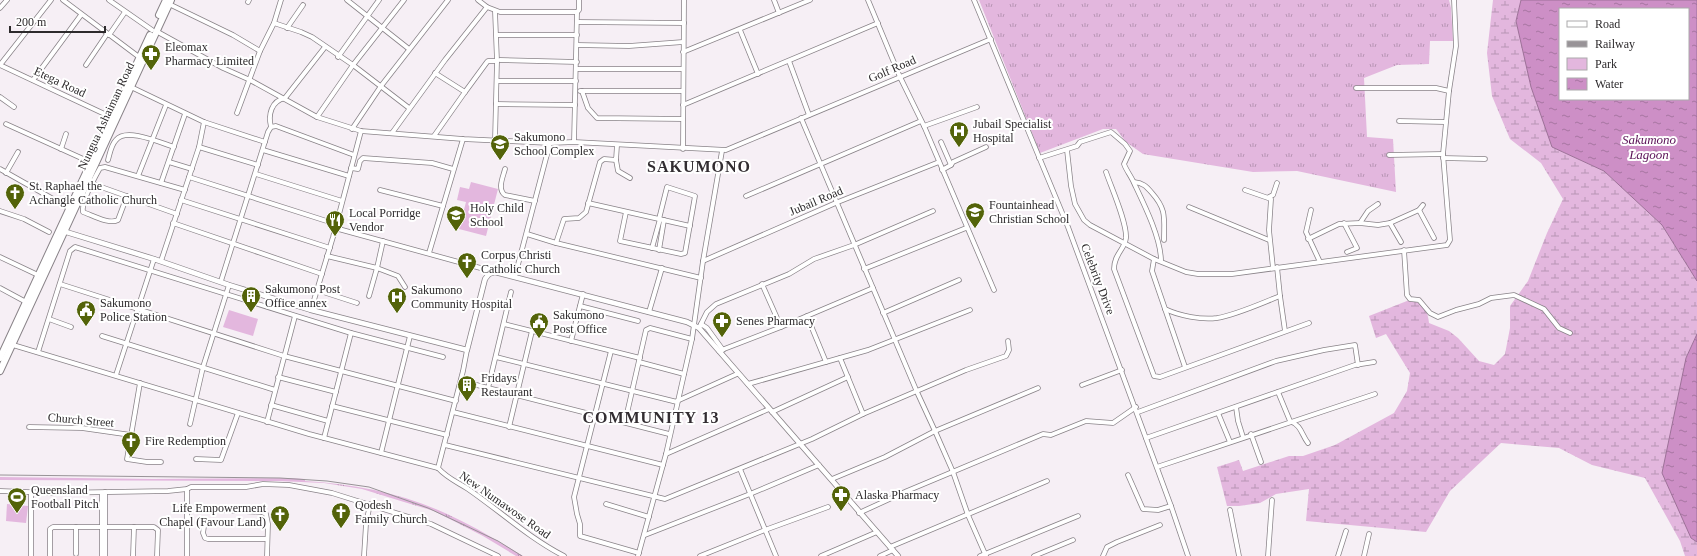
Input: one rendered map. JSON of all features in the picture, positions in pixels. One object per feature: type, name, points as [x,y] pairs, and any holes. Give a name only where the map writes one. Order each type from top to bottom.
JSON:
[{"type":"main road","name":"Nungua Ashaiman Road","points":[[98,153],[131,87],[168,1]]},
{"type":"main road","name":"Nungua Ashaiman Road","points":[[0,371],[13,345],[61,231],[90,183],[98,153],[111,117],[139,57],[154,31]]},
{"type":"main road","points":[[0,358],[38,276],[61,231],[69,208],[90,162],[98,153]]},
{"type":"street","points":[[0,8],[7,0]]},
{"type":"street","points":[[0,65],[51,0]]},
{"type":"street","points":[[63,0],[139,57]]},
{"type":"street","points":[[109,0],[154,31],[223,68],[285,98],[317,117],[352,129],[463,139],[550,143],[574,142],[722,151],[703,261],[692,339],[669,434],[666,454],[639,554],[580,536],[580,524],[576,514],[574,497],[611,351]]},
{"type":"street","points":[[236,112],[260,52],[274,23],[281,0]]},
{"type":"street","points":[[347,0],[409,49]]},
{"type":"street","points":[[338,57],[379,0]]},
{"type":"street","points":[[317,117],[353,65],[404,0]]},
{"type":"street","points":[[352,129],[409,49],[448,0]]},
{"type":"street","points":[[478,0],[495,11],[520,11],[525,13],[577,12]]},
{"type":"street","points":[[574,142],[577,69],[577,12],[579,10],[579,0]]},
{"type":"street","points":[[683,149],[683,42],[685,0]]},
{"type":"street","points":[[774,0],[779,13]]},
{"type":"street","points":[[683,52],[740,30],[810,0]]},
{"type":"street","points":[[868,0],[900,77],[924,126],[966,228],[994,290]]},
{"type":"street","name":"Celebrity Drive","points":[[974,0],[1068,228],[1138,412],[1188,556]]},
{"type":"street","points":[[1067,150],[1071,186],[1078,211],[1084,220],[1090,226],[1161,262],[1186,272],[1198,274],[1232,274],[1449,244],[1443,156],[1445,122],[1456,46],[1454,0]]},
{"type":"street","points":[[168,1],[233,35],[260,52]]},
{"type":"street","points":[[287,28],[303,5]]},
{"type":"street","points":[[392,133],[435,73],[487,7]]},
{"type":"street","points":[[495,11],[498,61],[495,140]]},
{"type":"street","points":[[86,65],[125,12]]},
{"type":"street","points":[[33,80],[81,15]]},
{"type":"street","points":[[577,22],[684,23]]},
{"type":"street","points":[[274,23],[301,32],[325,47],[382,86],[409,108]]},
{"type":"street","points":[[683,105],[878,23]]},
{"type":"street","points":[[740,30],[758,74]]},
{"type":"street","points":[[497,35],[577,35]]},
{"type":"street","name":"Golf Road","points":[[722,151],[991,39]]},
{"type":"street","points":[[577,45],[629,46],[683,42]]},
{"type":"street","points":[[221,281],[271,127],[269,116],[270,112],[279,99],[285,98],[325,47]]},
{"type":"street","points":[[434,136],[488,61],[577,62]]},
{"type":"street","points":[[789,61],[809,115]]},
{"type":"street","name":"Etega Road","points":[[0,65],[111,117]]},
{"type":"street","points":[[577,69],[683,69]]},
{"type":"street","points":[[435,73],[465,92]]},
{"type":"street","points":[[497,81],[576,81]]},
{"type":"street","points":[[131,87],[204,122],[265,142]]},
{"type":"street","points":[[1356,88],[1436,88],[1449,91]]},
{"type":"street","points":[[576,91],[683,91]]},
{"type":"street","points":[[582,91],[590,112],[597,118],[683,119]]},
{"type":"street","points":[[0,97],[14,108]]},
{"type":"street","points":[[138,176],[154,140],[166,104]]},
{"type":"street","points":[[496,104],[575,105]]},
{"type":"street","points":[[924,126],[977,107]]},
{"type":"street","points":[[161,183],[185,114]]},
{"type":"street","points":[[801,118],[838,202],[864,269],[953,472],[968,515],[986,555]]},
{"type":"street","points":[[746,196],[822,165],[921,121]]},
{"type":"street","points":[[1399,121],[1445,122]]},
{"type":"street","points":[[161,261],[199,147],[204,122]]},
{"type":"street","points":[[6,124],[90,162]]},
{"type":"street","points":[[271,127],[276,126],[354,155]]},
{"type":"street","points":[[311,310],[330,248],[361,131]]},
{"type":"street","points":[[1039,158],[1067,150],[1077,146],[1080,142],[1111,132],[1125,144],[1130,151],[1124,164],[1134,182],[1152,224],[1160,252],[1161,262]]},
{"type":"street","points":[[61,149],[66,134]]},
{"type":"street","points":[[108,160],[116,138],[123,134],[154,140],[174,147]]},
{"type":"street","points":[[429,254],[463,139]]},
{"type":"street","points":[[942,142],[951,165]]},
{"type":"street","points":[[516,276],[528,234],[550,143]]},
{"type":"street","points":[[617,144],[616,160],[618,170],[630,178]]},
{"type":"street","points":[[199,147],[258,165]]},
{"type":"street","points":[[942,170],[951,165],[953,162],[986,147]]},
{"type":"street","points":[[263,150],[349,176]]},
{"type":"street","points":[[6,173],[18,152]]},
{"type":"street","points":[[1389,155],[1443,156],[1485,159]]},
{"type":"street","points":[[351,168],[358,169],[360,160],[363,158],[432,163],[454,169]]},
{"type":"street","points":[[556,243],[562,221],[566,219],[579,218],[584,214],[600,162],[604,159],[616,160]]},
{"type":"street","points":[[169,162],[192,169]]},
{"type":"street","name":"Jubail Road","points":[[703,261],[838,202],[939,162]]},
{"type":"street","points":[[127,196],[118,220],[115,222],[109,222],[83,212],[82,207],[90,183],[100,168],[105,167],[185,190]]},
{"type":"street","points":[[505,169],[500,188],[502,193],[504,195],[535,201]]},
{"type":"street","points":[[0,170],[69,208]]},
{"type":"street","points":[[1106,172],[1125,228],[1126,239],[1116,257],[1114,269],[1152,374],[1160,377],[1309,323]]},
{"type":"street","points":[[256,174],[342,201]]},
{"type":"street","points":[[189,177],[384,242],[679,319],[694,326],[700,326],[721,351],[737,374],[748,384],[898,556]]},
{"type":"street","points":[[1134,182],[1144,184],[1161,203],[1163,210],[1164,240]]},
{"type":"street","points":[[90,183],[177,214]]},
{"type":"street","points":[[1269,197],[1273,195],[1277,183]]},
{"type":"street","points":[[626,212],[620,241],[659,250],[681,254],[685,253],[695,196],[670,187],[666,188],[661,219],[659,250]]},
{"type":"street","points":[[380,190],[443,206]]},
{"type":"street","points":[[1245,190],[1269,197]]},
{"type":"street","points":[[1269,197],[1271,201],[1269,240],[1285,331]]},
{"type":"street","points":[[181,200],[330,248]]},
{"type":"street","points":[[588,204],[690,226]]},
{"type":"street","points":[[1360,223],[1368,211],[1378,204]]},
{"type":"street","points":[[1308,239],[1334,226],[1344,223],[1378,225],[1390,223],[1419,210],[1423,205]]},
{"type":"street","points":[[1189,207],[1269,240]]},
{"type":"street","points":[[700,326],[707,312],[716,304],[793,272],[814,259],[854,245],[933,210]]},
{"type":"street","points":[[1311,210],[1306,230],[1308,239],[1320,262]]},
{"type":"street","points":[[1419,210],[1434,238]]},
{"type":"street","points":[[0,211],[24,220],[48,232]]},
{"type":"street","points":[[652,248],[661,219]]},
{"type":"street","points":[[174,223],[322,274]]},
{"type":"street","points":[[1344,223],[1357,248],[1347,252]]},
{"type":"street","points":[[1390,223],[1401,242]]},
{"type":"street","points":[[864,269],[966,228]]},
{"type":"street","points":[[61,231],[161,261],[311,310],[467,350]]},
{"type":"street","points":[[528,234],[556,243],[701,278]]},
{"type":"street","points":[[369,296],[384,242]]},
{"type":"street","points":[[38,352],[70,251],[74,247],[351,333],[443,357]]},
{"type":"street","points":[[1404,250],[1407,295],[1410,299],[1419,300],[1427,310],[1434,315],[1442,316],[1456,310],[1479,304],[1492,298],[1514,295],[1544,310],[1559,328],[1570,333]]},
{"type":"street","points":[[327,256],[377,268],[398,276],[405,286]]},
{"type":"street","points":[[0,257],[38,276]]},
{"type":"street","points":[[1154,258],[1152,271],[1185,367]]},
{"type":"street","points":[[116,375],[154,259]]},
{"type":"street","points":[[649,312],[662,268]]},
{"type":"street","points":[[13,345],[267,422],[438,468],[461,381],[467,350],[485,279],[489,274],[495,272]]},
{"type":"street","points":[[883,313],[959,280]]},
{"type":"street","points":[[60,284],[284,356],[456,401]]},
{"type":"street","points":[[190,424],[203,367],[229,284]]},
{"type":"street","points":[[762,284],[781,327]]},
{"type":"street","points":[[0,288],[26,302]]},
{"type":"street","points":[[721,351],[873,288]]},
{"type":"street","points":[[317,290],[357,303]]},
{"type":"street","points":[[488,388],[511,292]]},
{"type":"street","points":[[572,341],[583,294]]},
{"type":"street","points":[[1165,309],[1192,316],[1219,318],[1280,296]]},
{"type":"street","points":[[580,306],[638,321]]},
{"type":"street","points":[[748,384],[840,358],[896,340],[970,310]]},
{"type":"street","points":[[267,422],[295,316]]},
{"type":"street","points":[[807,316],[826,362]]},
{"type":"street","points":[[49,319],[71,326]]},
{"type":"street","points":[[504,324],[611,351],[684,374]]},
{"type":"street","points":[[625,422],[645,332],[648,328],[692,339]]},
{"type":"street","points":[[509,427],[532,331]]},
{"type":"street","points":[[324,438],[351,333]]},
{"type":"street","points":[[102,336],[126,342],[275,390]]},
{"type":"street","points":[[381,453],[410,336]]},
{"type":"street","points":[[445,445],[661,499],[668,498],[800,444],[863,414],[966,370],[1006,356],[1009,350],[1008,341]]},
{"type":"street","points":[[1138,412],[1276,362],[1324,350],[1355,345],[1358,365]]},
{"type":"street","points":[[496,357],[677,402],[737,374]]},
{"type":"street","points":[[840,358],[863,414]]},
{"type":"street","points":[[1146,438],[1358,365],[1374,362]]},
{"type":"street","points":[[1082,385],[1122,370]]},
{"type":"street","points":[[278,377],[336,392]]},
{"type":"street","points":[[666,454],[848,378]]},
{"type":"street","points":[[461,381],[669,434]]},
{"type":"street","points":[[140,383],[127,459],[147,462],[161,462]]},
{"type":"street","points":[[832,479],[885,457],[935,431],[1038,388]]},
{"type":"street","points":[[1278,392],[1290,421],[1297,424],[1308,443]]},
{"type":"street","points":[[1157,467],[1251,434],[1375,394]]},
{"type":"street","points":[[271,405],[328,421]]},
{"type":"street","points":[[332,406],[447,435]]},
{"type":"street","points":[[859,513],[907,491],[1043,434],[1051,435],[1086,420],[1113,423],[1136,407]]},
{"type":"street","points":[[1236,407],[1238,421],[1243,437]]},
{"type":"street","points":[[453,412],[663,465]]},
{"type":"street","points":[[196,459],[221,460],[238,413]]},
{"type":"street","points":[[1218,413],[1230,442]]},
{"type":"street","name":"Church Street","points":[[29,426],[82,428],[131,435]]},
{"type":"street","points":[[1251,434],[1261,462]]},
{"type":"street","points":[[645,535],[819,465]]},
{"type":"street","name":"New Numawose Road","points":[[438,468],[445,476],[468,489],[543,544],[564,556]]},
{"type":"street","points":[[740,469],[776,556]]},
{"type":"street","points":[[1128,475],[1143,509],[1158,510],[1171,506]]},
{"type":"street","points":[[880,556],[892,548],[1047,481]]},
{"type":"street","points":[[0,491],[168,491],[187,489],[191,487],[246,487],[263,484],[289,485],[332,492],[431,524],[498,556]]},
{"type":"street","points":[[187,489],[187,556]]},
{"type":"street","points":[[30,492],[31,556]]},
{"type":"street","points":[[104,492],[105,556]]},
{"type":"street","points":[[1268,556],[1272,500]]},
{"type":"street","points":[[364,556],[366,524],[370,504]]},
{"type":"street","points":[[606,504],[649,516]]},
{"type":"street","points":[[700,556],[828,507]]},
{"type":"street","points":[[222,510],[262,512],[266,514],[268,524],[267,556]]},
{"type":"street","points":[[1230,510],[1239,556]]},
{"type":"street","points":[[980,556],[986,555],[1078,516]]},
{"type":"street","points":[[205,520],[204,535],[205,538],[208,539],[267,539]]},
{"type":"street","points":[[1103,556],[1107,547],[1160,525]]},
{"type":"street","points":[[50,556],[51,527],[157,528],[157,556]]},
{"type":"street","points":[[76,527],[76,554]]},
{"type":"street","points":[[102,556],[104,527]]},
{"type":"street","points":[[133,556],[134,528]]},
{"type":"street","points":[[1338,556],[1346,531]]},
{"type":"street","points":[[821,556],[876,532]]},
{"type":"street","points":[[1364,556],[1369,534]]},
{"type":"street","points":[[1034,556],[1073,540]]},
{"type":"green space","points":[[979,0],[1449,0],[1451,8],[1453,41],[1430,41],[1429,64],[1397,65],[1364,78],[1367,137],[1393,139],[1396,192],[1297,171],[1253,172],[1143,154],[1126,142],[1116,129],[1103,129],[1040,153]]},
{"type":"green space","points":[[1493,0],[1521,0],[1516,21],[1552,147],[1604,171],[1662,225],[1697,281],[1697,334],[1686,358],[1691,538],[1697,542],[1697,556],[1685,556],[1680,541],[1645,478],[1592,465],[1559,448],[1501,443],[1450,491],[1426,532],[1306,521],[1309,489],[1276,494],[1260,503],[1227,506],[1217,467],[1239,460],[1243,471],[1289,456],[1303,456],[1335,445],[1394,413],[1407,391],[1410,373],[1386,334],[1376,338],[1369,316],[1412,299],[1424,308],[1429,323],[1449,331],[1458,338],[1479,361],[1494,365],[1505,354],[1510,328],[1510,306],[1528,281],[1547,233],[1563,199],[1541,163],[1510,139],[1492,96],[1487,53]]},
{"type":"green space","points":[[471,182],[498,189],[486,236],[459,229],[466,202],[457,200],[460,187],[469,189]]},
{"type":"green space","points":[[229,310],[258,319],[253,336],[223,327]]},
{"type":"green space","points":[[0,477],[153,479],[290,478],[305,479],[305,481],[341,484],[394,495],[428,506],[485,533],[523,556],[516,556],[483,536],[434,511],[362,489],[324,483],[278,481],[0,480]]},
{"type":"green space","name":"Queensland Football Pitch","points":[[7,504],[28,506],[26,523],[6,521]]},
{"type":"water","name":"Sakumono Lagoon","points":[[1521,0],[1697,0],[1697,281],[1662,225],[1604,171],[1552,147],[1531,87],[1516,21]]},
{"type":"water","points":[[1697,334],[1697,542],[1691,538],[1662,473],[1686,358]]},
{"type":"railway","points":[[0,475],[280,478],[327,481],[369,487],[428,508],[498,541],[522,556]]},
{"type":"place","name":"Eleomax Pharmacy Limited","points":[[151,71]]},
{"type":"place","name":"Jubail Specialist Hospital","points":[[959,148]]},
{"type":"place","name":"Sakumono School Complex","points":[[500,161]]},
{"type":"place","name":"St. Raphael the Achangle Catholic Church","points":[[15,210]]},
{"type":"place","name":"Fountainhead Christian School","points":[[975,229]]},
{"type":"place","name":"Holy Child School","points":[[456,232]]},
{"type":"place","name":"Local Porridge Vendor","points":[[335,237]]},
{"type":"place","name":"Corpus Christi Catholic Church","points":[[467,279]]},
{"type":"place","name":"Sakumono Post Office annex","points":[[251,313]]},
{"type":"place","name":"Sakumono Community Hospital","points":[[397,314]]},
{"type":"place","name":"Sakumono Police Station","points":[[86,327]]},
{"type":"place","name":"Senes Pharmacy","points":[[722,338]]},
{"type":"place","name":"Sakumono Post Office","points":[[539,339]]},
{"type":"place","name":"Fridays Restaurant","points":[[467,402]]},
{"type":"place","name":"Fire Redemption","points":[[131,458]]},
{"type":"place","name":"Alaska Pharmacy","points":[[841,512]]},
{"type":"place","name":"Queensland Football Pitch","points":[[17,514]]},
{"type":"place","name":"Qodesh Family Church","points":[[341,529]]},
{"type":"place","name":"Life Empowerment Chapel (Favour Land)","points":[[280,532]]},
{"type":"district","name":"SAKUMONO","points":[[699,166]]},
{"type":"district","name":"COMMUNITY 13","points":[[651,417]]}]
